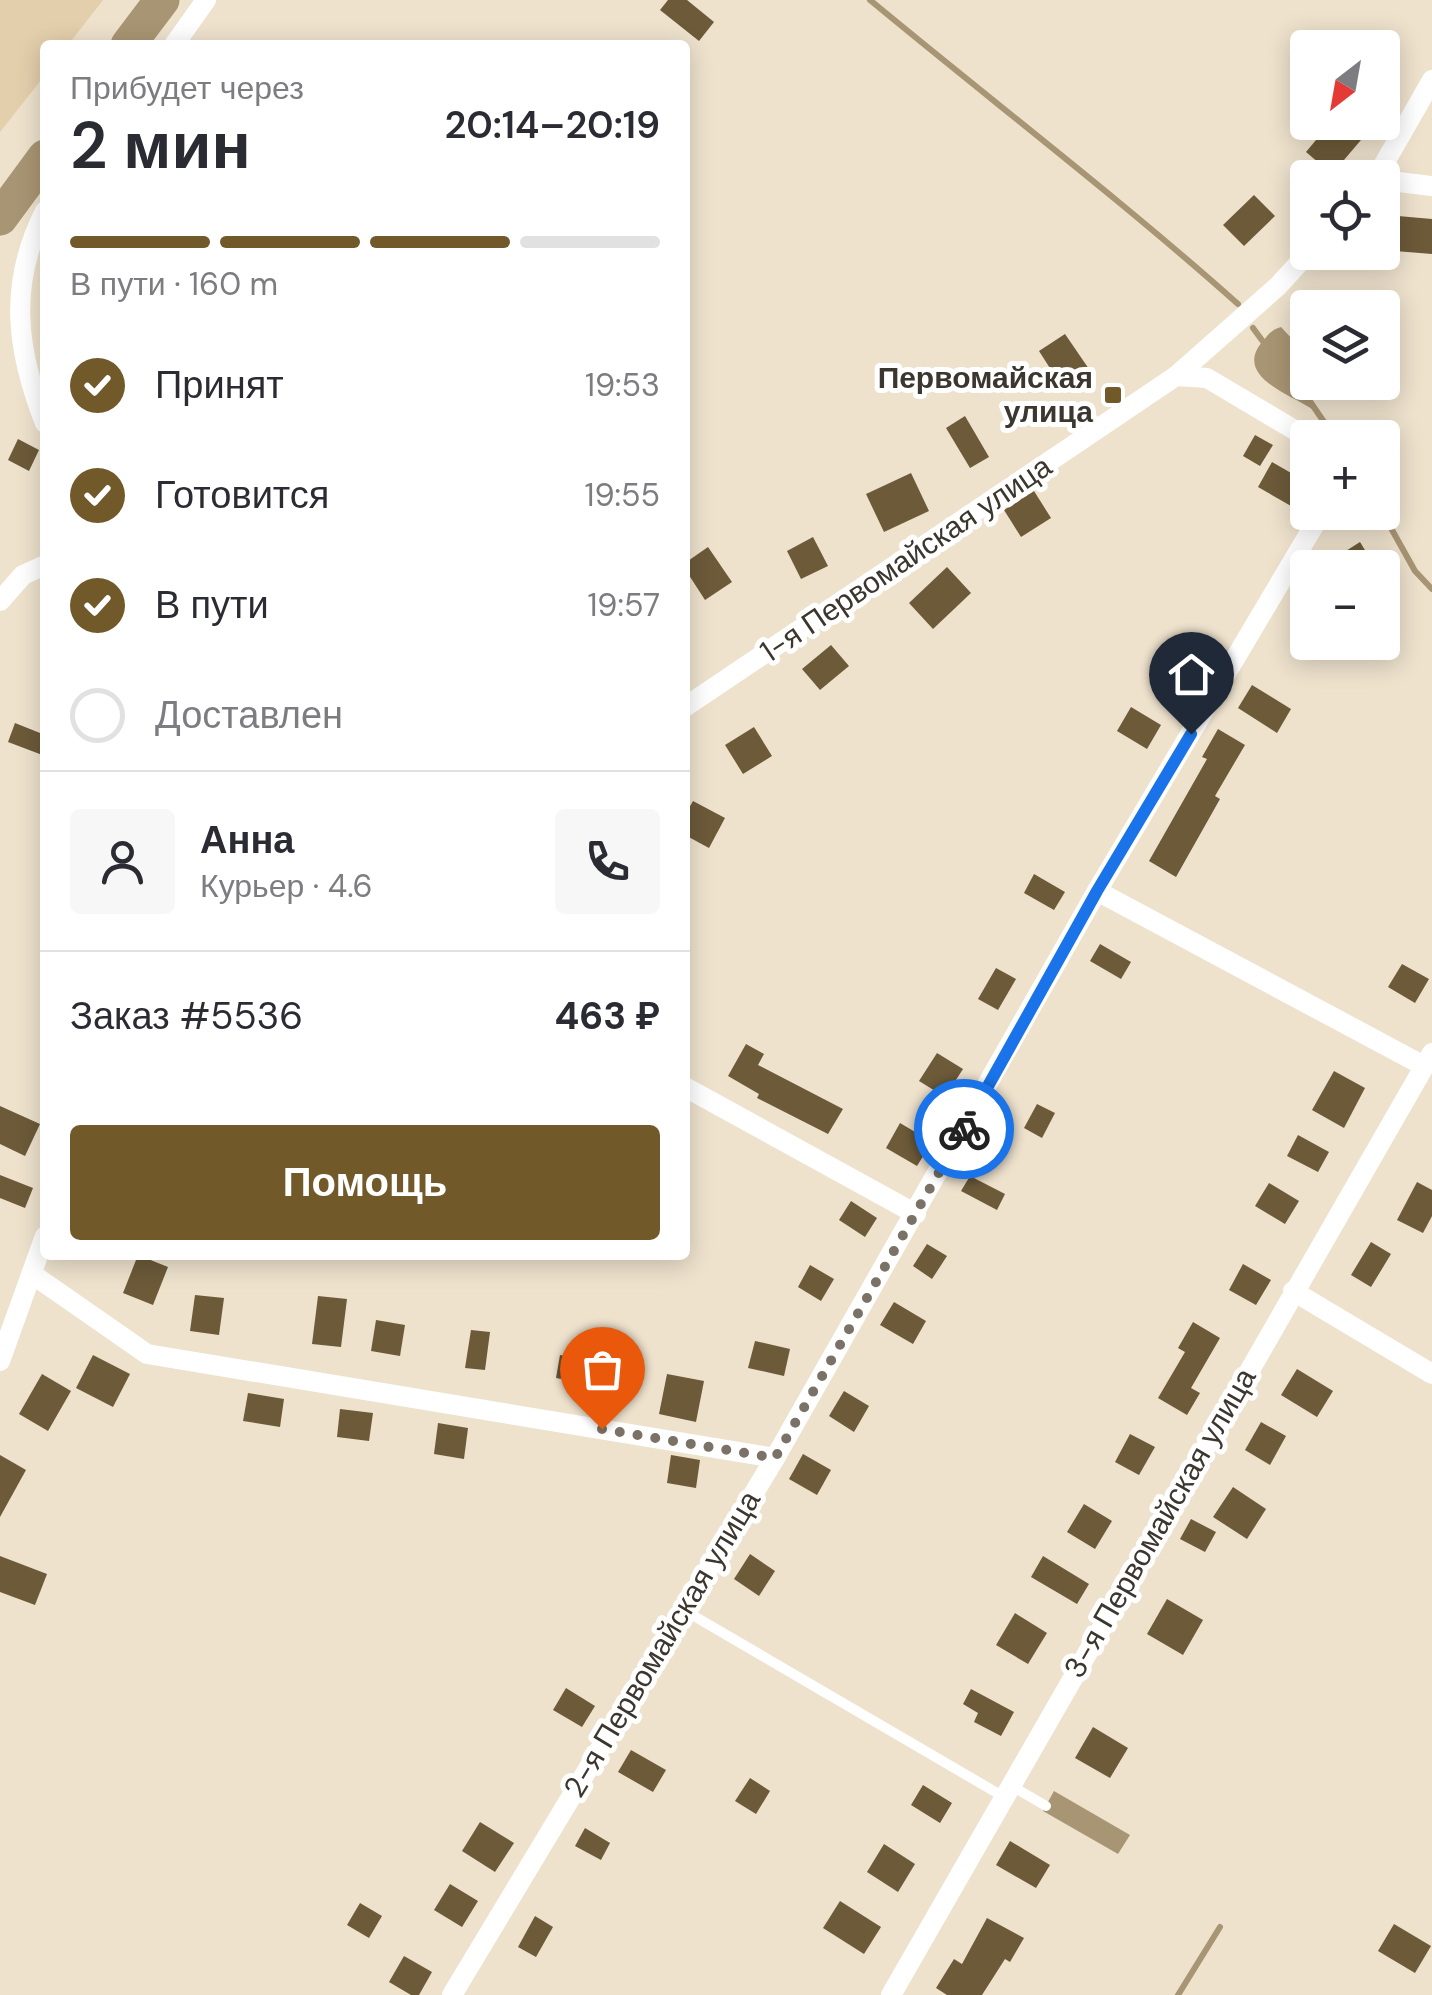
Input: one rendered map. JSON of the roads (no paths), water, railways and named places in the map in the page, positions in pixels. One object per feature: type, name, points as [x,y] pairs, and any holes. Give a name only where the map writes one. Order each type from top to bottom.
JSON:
[{"type":"street","points":[[178,40],[206,0]]},
{"type":"street","points":[[1386,160],[1432,80]]},
{"type":"street","points":[[1400,182],[1432,186]]},
{"type":"street","points":[[40,220],[28,244],[20,292],[29,382],[40,411]]},
{"type":"street","name":"1-я Первомайская улица","points":[[690,704],[1176,376],[1278,286],[1290,268]]},
{"type":"street","points":[[1176,376],[1207,378],[1290,427]]},
{"type":"street","name":"2-я Первомайская улица","points":[[452,1995],[775,1458],[1097,891],[1311,530]]},
{"type":"street","points":[[0,601],[23,576],[40,568]]},
{"type":"street","points":[[1097,891],[1428,1059]]},
{"type":"street","name":"3-я Первомайская улица","points":[[890,1995],[1428,1059]]},
{"type":"street","points":[[690,1091],[916,1214]]},
{"type":"street","points":[[0,1362],[40,1251]]},
{"type":"street","points":[[32,1274],[148,1354],[775,1458]]},
{"type":"street","points":[[1292,1290],[1432,1374]]},
{"type":"lane","points":[[682,1610],[1007,1791],[1046,1806]]},
{"type":"waterway","points":[[132,40],[162,0]]},
{"type":"waterway","points":[[870,0],[1238,304]]},
{"type":"waterway","points":[[0,218],[40,164]]},
{"type":"waterway","points":[[1253,328],[1267,347]]},
{"type":"waterway","points":[[1309,400],[1323,420]]},
{"type":"waterway","points":[[1392,530],[1415,571],[1432,589]]},
{"type":"waterway","points":[[1178,1995],[1220,1927]]},
{"type":"place","name":"Первомайская улица","points":[[1113,395]]}]
